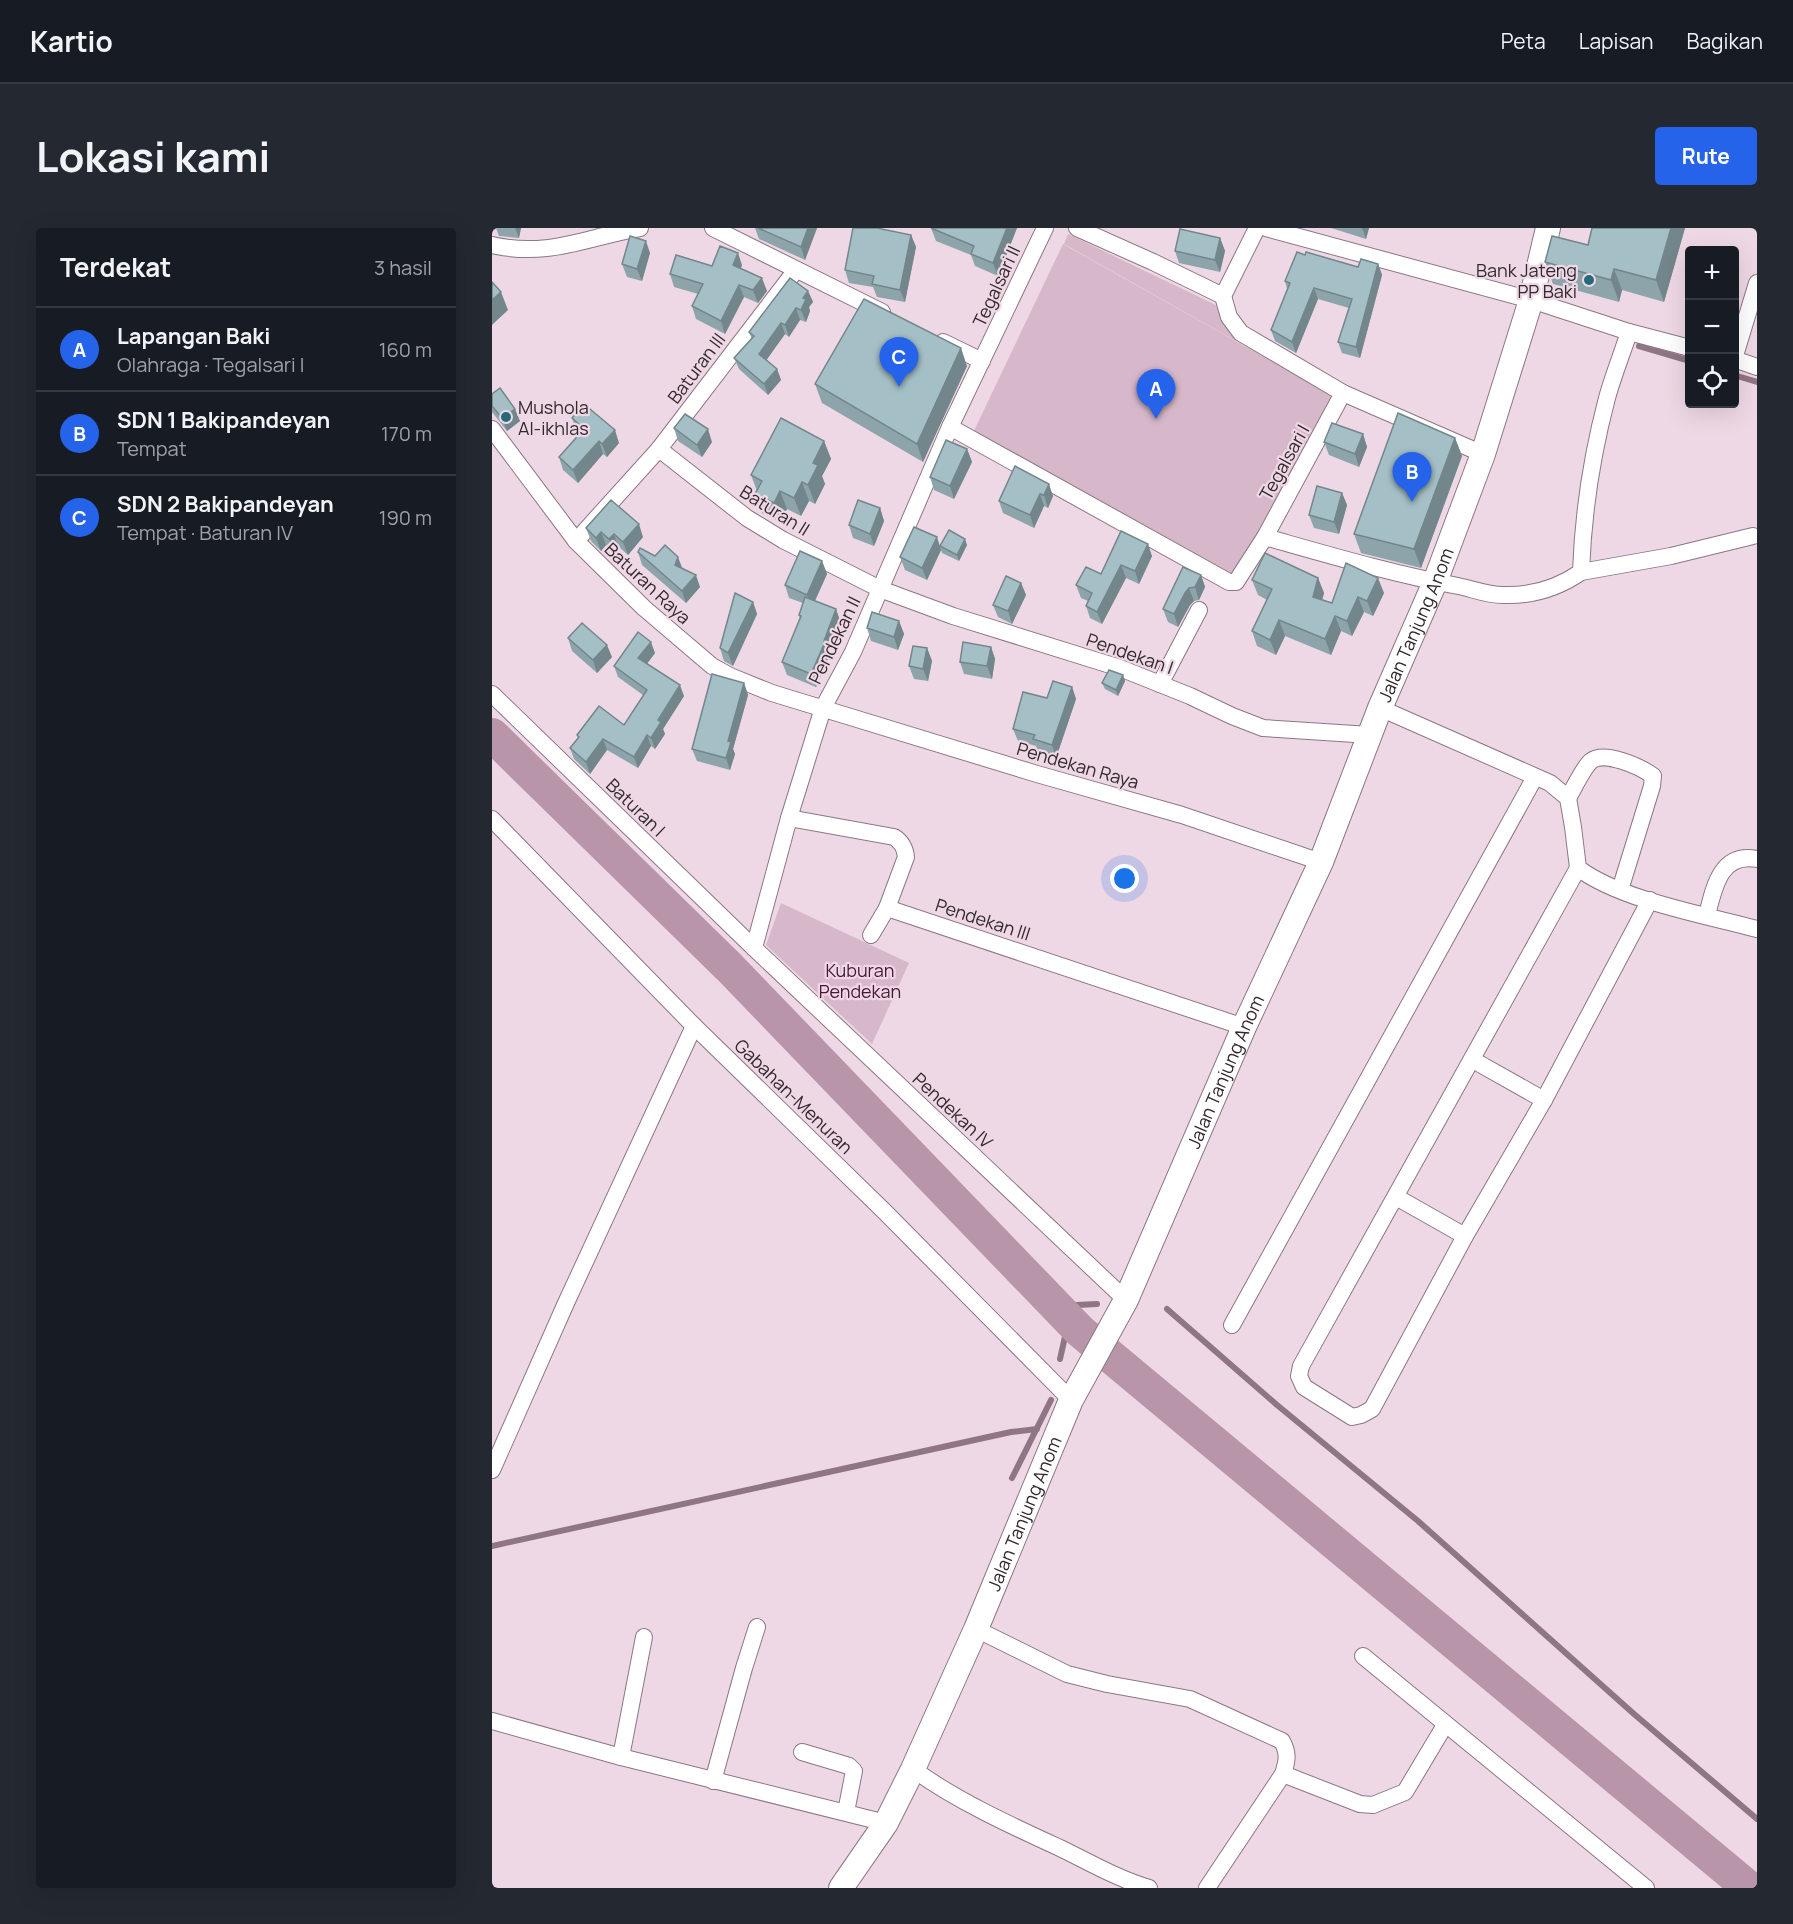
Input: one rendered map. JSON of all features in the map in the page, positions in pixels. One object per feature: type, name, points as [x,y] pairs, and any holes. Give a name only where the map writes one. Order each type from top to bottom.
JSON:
[{"type":"main road","name":"Jalan Tanjung Anom","points":[[842,1888],[886,1823],[913,1769],[976,1629],[1071,1400],[1122,1309],[1244,1027],[1321,862],[1380,708],[1436,582],[1483,454],[1531,300],[1548,228]]},
{"type":"street","points":[[492,245],[525,250],[555,249],[571,236],[640,228]]},
{"type":"street","points":[[713,228],[896,319]]},
{"type":"street","name":"Tegalsari II","points":[[982,361],[1045,228]]},
{"type":"street","points":[[1077,228],[1223,296]]},
{"type":"street","points":[[1257,228],[1223,296],[1229,317],[1241,333],[1343,393],[1483,454]]},
{"type":"street","points":[[1266,228],[1531,300],[1629,332],[1685,347]]},
{"type":"street","name":"Baturan III","points":[[576,541],[659,449],[796,270]]},
{"type":"street","points":[[1736,354],[1757,283]]},
{"type":"street","points":[[1581,572],[1582,538],[1592,467],[1608,395],[1629,332]]},
{"type":"street","points":[[928,334],[982,361]]},
{"type":"street","name":"Pendekan II","points":[[754,948],[789,818],[823,708],[853,651],[950,427],[982,361]]},
{"type":"street","points":[[1739,361],[1757,367]]},
{"type":"street","name":"Tegalsari I","points":[[950,427],[1229,582],[1236,582],[1265,537],[1343,393]]},
{"type":"street","name":"Baturan Raya","points":[[492,429],[576,541],[644,608],[712,666],[772,693],[823,708]]},
{"type":"street","name":"Baturan II","points":[[659,449],[747,519],[783,540],[880,589]]},
{"type":"street","points":[[1265,537],[1410,577],[1492,594],[1514,595],[1551,588],[1581,572],[1671,556],[1754,536]]},
{"type":"street","name":"Pendekan I","points":[[880,589],[953,616],[1120,668],[1263,728],[1370,735]]},
{"type":"street","points":[[1160,684],[1199,610]]},
{"type":"street","name":"Baturan I","points":[[492,694],[754,948]]},
{"type":"street","name":"Pendekan Raya","points":[[823,708],[1182,815],[1321,862]]},
{"type":"street","points":[[1380,708],[1550,783],[1568,798],[1574,827],[1578,868],[1301,1366],[1299,1376],[1304,1387],[1352,1417],[1372,1409],[1465,1236],[1544,1100],[1650,900]]},
{"type":"street","points":[[1568,798],[1587,766],[1599,757],[1616,759],[1652,774],[1652,786],[1620,890]]},
{"type":"street","points":[[1232,1325],[1535,777]]},
{"type":"street","points":[[789,818],[900,840],[906,857],[887,908],[871,935]]},
{"type":"street","name":"Gabahan-Menuran","points":[[492,819],[694,1026],[884,1211],[1071,1400]]},
{"type":"street","points":[[1707,915],[1721,871],[1738,859],[1747,857],[1757,860]]},
{"type":"street","points":[[1578,868],[1590,877],[1620,890],[1757,929]]},
{"type":"street","name":"Pendekan III","points":[[887,908],[1244,1027]]},
{"type":"street","name":"Pendekan IV","points":[[754,948],[1122,1309]]},
{"type":"street","points":[[492,1470],[694,1026]]},
{"type":"street","points":[[1473,1060],[1544,1100]]},
{"type":"street","points":[[1396,1197],[1465,1236]]},
{"type":"street","points":[[713,1781],[757,1627]]},
{"type":"street","points":[[976,1629],[1067,1674],[1107,1684],[1190,1699],[1282,1742],[1287,1760],[1283,1774],[1206,1888]]},
{"type":"street","points":[[621,1757],[644,1637]]},
{"type":"street","points":[[1364,1656],[1445,1725],[1646,1888]]},
{"type":"street","points":[[492,1721],[713,1781],[886,1823]]},
{"type":"street","points":[[1283,1774],[1360,1804],[1373,1804],[1405,1792],[1445,1725]]},
{"type":"street","points":[[802,1752],[849,1766],[854,1771],[846,1812]]},
{"type":"street","points":[[913,1769],[931,1783],[1034,1836],[1131,1883],[1149,1888]]},
{"type":"green space","points":[[1068,234],[1216,305],[1236,341],[1064,244]]},
{"type":"green space","points":[[1063,244],[1342,401],[1246,581],[971,437]]},
{"type":"green space","name":"Kuburan Pendekan","points":[[781,903],[909,963],[872,1044],[766,945]]},
{"type":"building","points":[[758,228],[808,228],[801,247]]},
{"type":"building","points":[[853,228],[877,228],[911,235],[900,290],[872,284],[874,276],[845,270]]},
{"type":"building","points":[[931,228],[1007,228],[993,263],[971,254],[974,246]]},
{"type":"building","points":[[1592,228],[1671,228],[1656,280],[1614,269],[1611,280],[1545,262],[1552,236],[1588,245]]},
{"type":"building","points":[[1180,229],[1220,238],[1215,260],[1175,251]]},
{"type":"building","points":[[630,236],[646,241],[637,269],[622,264]]},
{"type":"building","points":[[720,246],[738,253],[733,265],[762,278],[753,290],[739,285],[721,321],[692,306],[703,284],[670,274],[676,255],[712,266]]},
{"type":"building","points":[[1297,252],[1305,255],[1306,252],[1358,267],[1361,259],[1378,264],[1356,347],[1338,342],[1352,299],[1314,288],[1292,342],[1271,330],[1290,283],[1285,281]]},
{"type":"building","points":[[790,278],[808,291],[803,298],[806,299],[801,310],[796,308],[785,325],[781,323],[759,354],[777,369],[764,384],[734,358],[754,336],[749,332]]},
{"type":"building","points":[[492,282],[501,292],[492,300]]},
{"type":"building","points":[[864,299],[961,348],[917,444],[815,384]]},
{"type":"building","points":[[500,388],[515,409],[502,418],[492,406],[492,394]]},
{"type":"building","points":[[584,404],[615,430],[602,444],[599,441],[573,470],[559,457],[584,429],[572,418]]},
{"type":"building","points":[[1398,413],[1455,438],[1414,549],[1354,534]]},
{"type":"building","points":[[685,414],[708,429],[697,445],[674,428]]},
{"type":"building","points":[[781,418],[824,441],[813,463],[818,465],[808,485],[802,482],[794,498],[780,491],[774,503],[755,494],[762,481],[751,475]]},
{"type":"building","points":[[1332,423],[1363,434],[1355,454],[1324,442]]},
{"type":"building","points":[[946,440],[967,449],[950,486],[930,477]]},
{"type":"building","points":[[1015,466],[1049,484],[1044,495],[1040,494],[1030,515],[999,501]]},
{"type":"building","points":[[1317,486],[1342,493],[1334,522],[1309,515]]},
{"type":"building","points":[[611,500],[639,524],[623,542],[614,534],[609,539],[601,532],[596,538],[586,528]]},
{"type":"building","points":[[858,500],[880,508],[870,534],[849,525]]},
{"type":"building","points":[[914,527],[937,537],[922,568],[900,557]]},
{"type":"building","points":[[949,530],[965,539],[957,555],[940,546]]},
{"type":"building","points":[[1121,531],[1148,544],[1135,571],[1121,565],[1097,612],[1086,606],[1092,593],[1076,585],[1086,567],[1101,574]]},
{"type":"building","points":[[665,545],[678,557],[675,565],[696,575],[682,591],[638,552],[640,548],[655,556]]},
{"type":"building","points":[[800,551],[822,561],[807,595],[785,585]]},
{"type":"building","points":[[1265,553],[1318,578],[1313,597],[1332,603],[1346,563],[1378,578],[1367,601],[1358,597],[1347,621],[1335,616],[1325,639],[1279,620],[1270,640],[1252,631],[1272,589],[1252,580]]},
{"type":"building","points":[[1183,567],[1201,575],[1195,587],[1189,588],[1185,593],[1174,614],[1163,609]]},
{"type":"building","points":[[1006,576],[1021,583],[1008,611],[993,605]]},
{"type":"building","points":[[735,593],[753,602],[728,653],[720,648]]},
{"type":"building","points":[[805,597],[836,609],[811,674],[782,662],[801,616],[799,615]]},
{"type":"building","points":[[872,612],[899,621],[894,637],[867,628]]},
{"type":"building","points":[[582,623],[607,645],[593,660],[568,638]]},
{"type":"building","points":[[638,632],[651,642],[638,658],[680,685],[658,720],[661,722],[651,738],[647,735],[634,757],[603,739],[586,762],[570,748],[599,706],[624,725],[647,690],[614,666]]},
{"type":"building","points":[[963,642],[991,647],[987,666],[960,662]]},
{"type":"building","points":[[913,646],[927,648],[923,669],[909,666]]},
{"type":"building","points":[[1109,670],[1123,675],[1116,690],[1102,683]]},
{"type":"building","points":[[712,674],[744,683],[728,741],[731,742],[726,758],[692,749]]},
{"type":"building","points":[[1053,681],[1072,687],[1052,745],[1033,739],[1035,735],[1013,729],[1023,692],[1047,698]]},
{"type":"waterway","points":[[1639,346],[1685,360]]},
{"type":"waterway","points":[[1739,377],[1757,382]]},
{"type":"waterway","points":[[492,735],[730,968],[1080,1331],[1749,1888]]},
{"type":"waterway","points":[[1056,1306],[1097,1304]]},
{"type":"waterway","points":[[1167,1309],[1277,1405],[1418,1521],[1634,1714],[1757,1819]]},
{"type":"waterway","points":[[1060,1359],[1069,1319]]},
{"type":"waterway","points":[[1012,1478],[1051,1400]]},
{"type":"waterway","points":[[492,1546],[1011,1432],[1037,1429]]},
{"type":"place","name":"Bank Jateng PP Baki","points":[[1589,280]]},
{"type":"place","name":"SDN 2 Bakipandeyan","points":[[899,387]]},
{"type":"place","name":"Mushola Al-ikhlas","points":[[506,417]]},
{"type":"place","name":"Lapangan Baki","points":[[1156,419]]},
{"type":"place","name":"SDN 1 Bakipandeyan","points":[[1412,502]]}]
